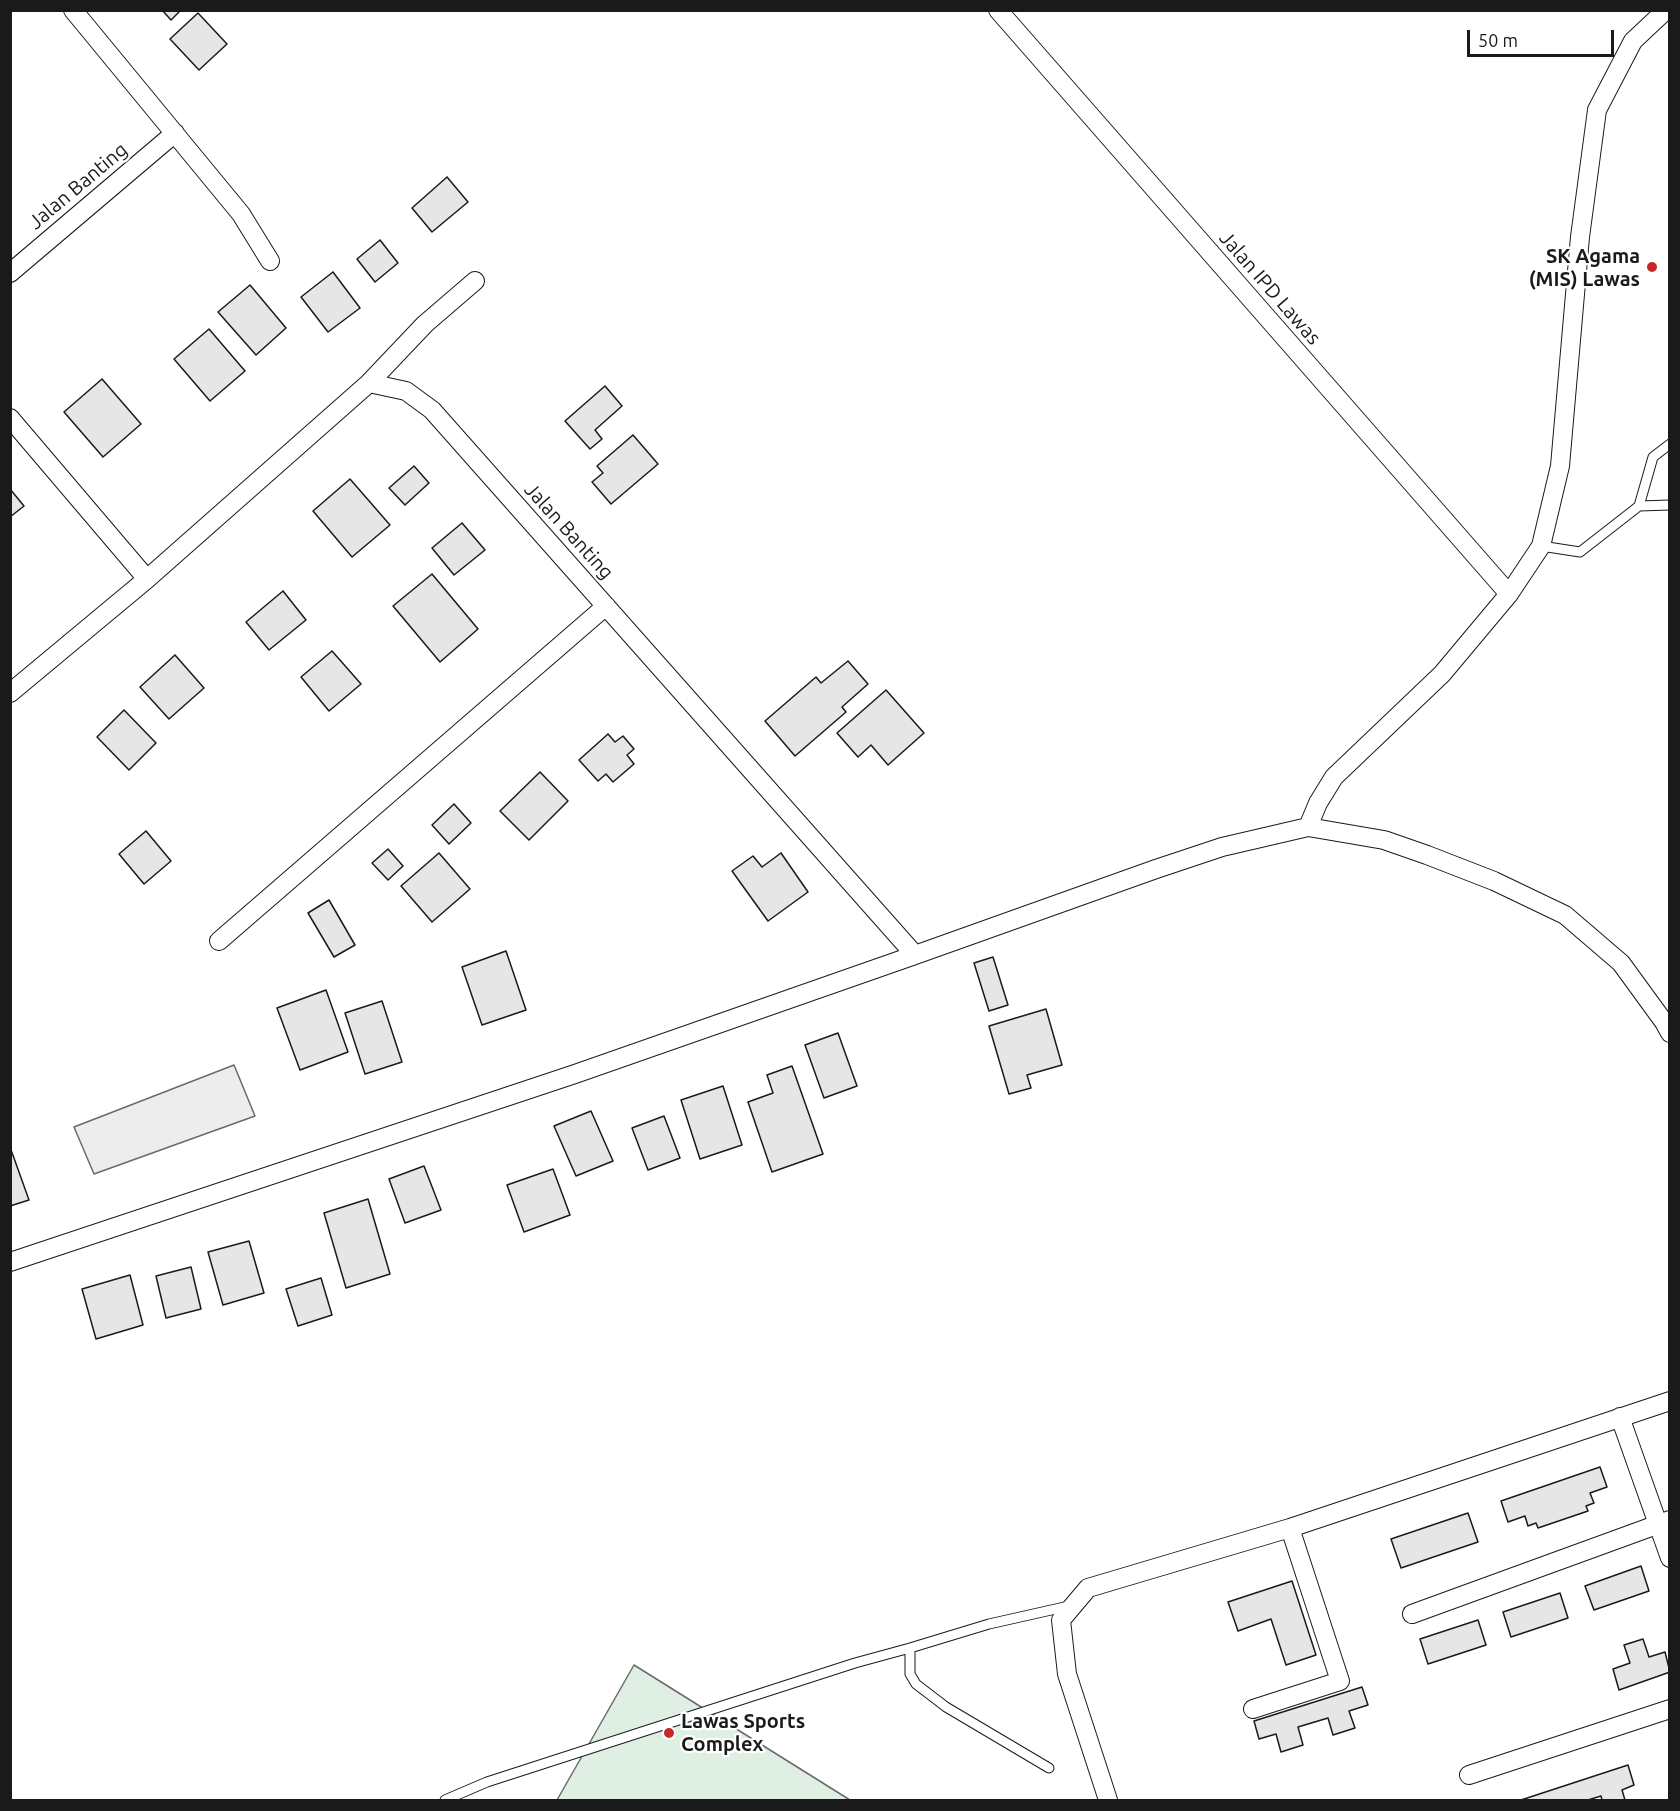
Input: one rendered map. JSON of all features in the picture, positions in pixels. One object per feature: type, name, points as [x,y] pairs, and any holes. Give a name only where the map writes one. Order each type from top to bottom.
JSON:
[{"type":"street","points":[[73,10],[241,213],[270,261]]},
{"type":"street","name":"Jalan IPD Lawas","points":[[998,10],[1509,594]]},
{"type":"street","points":[[1308,827],[1318,803],[1334,777],[1442,674],[1509,594],[1542,546],[1560,466],[1580,237],[1597,110],[1633,41],[1666,10]]},
{"type":"street","name":"Jalan Banting","points":[[10,273],[175,133]]},
{"type":"street","points":[[10,693],[147,579],[369,383],[425,324],[475,281]]},
{"type":"street","name":"Jalan Banting","points":[[369,383],[406,391],[432,410],[915,956]]},
{"type":"street","points":[[10,418],[147,579]]},
{"type":"street","points":[[219,941],[606,606]]},
{"type":"street","points":[[10,1262],[563,1077],[915,956],[1167,865],[1222,847],[1308,827],[1384,840],[1494,881],[1565,915],[1621,963],[1670,1033]]},
{"type":"street","points":[[1108,1800],[1066,1674],[1060,1620],[1088,1588],[1290,1528],[1670,1401]]},
{"type":"street","points":[[1620,1417],[1664,1522],[1670,1558]]},
{"type":"street","points":[[1412,1614],[1664,1522]]},
{"type":"street","points":[[1253,1709],[1340,1681],[1290,1528]]},
{"type":"street","points":[[1469,1775],[1670,1708]]},
{"type":"lane","points":[[1640,506],[1653,457],[1670,444]]},
{"type":"lane","points":[[1542,546],[1580,552],[1640,506],[1670,505]]},
{"type":"lane","points":[[445,1800],[487,1782],[855,1663],[989,1624],[1074,1605]]},
{"type":"lane","points":[[910,1648],[910,1674],[916,1684],[946,1707],[1049,1768]]},
{"type":"green space","name":"Lawas Sports Complex","points":[[634,1665],[850,1800],[557,1800]]},
{"type":"shaded area","points":[[234,1065],[255,1116],[94,1174],[74,1127]]},
{"type":"building","points":[[162,10],[181,10],[171,20]]},
{"type":"building","points":[[198,13],[227,44],[199,70],[170,39]]},
{"type":"building","points":[[447,177],[468,202],[432,232],[412,208]]},
{"type":"building","points":[[380,240],[398,263],[375,282],[357,259]]},
{"type":"building","points":[[333,272],[360,308],[328,332],[301,297]]},
{"type":"building","points":[[250,285],[286,328],[256,355],[218,312]]},
{"type":"building","points":[[209,329],[245,371],[210,401],[174,359]]},
{"type":"building","points":[[102,379],[141,424],[103,457],[64,412]]},
{"type":"building","points":[[605,386],[622,406],[595,430],[602,439],[590,449],[565,421]]},
{"type":"building","points":[[633,435],[658,464],[611,504],[592,482],[603,473],[597,466]]},
{"type":"building","points":[[414,466],[429,483],[405,505],[389,488]]},
{"type":"building","points":[[350,479],[390,525],[352,557],[313,511]]},
{"type":"building","points":[[10,489],[24,506],[10,517]]},
{"type":"building","points":[[462,523],[485,550],[454,575],[432,548]]},
{"type":"building","points":[[432,574],[478,629],[440,662],[393,606]]},
{"type":"building","points":[[283,591],[306,620],[269,650],[246,622]]},
{"type":"building","points":[[332,651],[361,684],[329,711],[301,677]]},
{"type":"building","points":[[175,655],[204,688],[169,719],[140,687]]},
{"type":"building","points":[[848,661],[868,684],[842,707],[846,712],[795,756],[765,721],[816,677],[821,683]]},
{"type":"building","points":[[886,690],[924,733],[888,765],[871,745],[858,757],[837,733]]},
{"type":"building","points":[[124,710],[156,743],[129,770],[97,737]]},
{"type":"building","points":[[608,734],[615,742],[623,736],[634,749],[627,755],[634,764],[613,782],[606,774],[598,781],[579,760]]},
{"type":"building","points":[[540,772],[568,801],[529,840],[500,811]]},
{"type":"building","points":[[454,804],[471,823],[449,844],[432,825]]},
{"type":"building","points":[[146,831],[171,861],[144,884],[119,854]]},
{"type":"building","points":[[388,849],[403,866],[388,880],[372,863]]},
{"type":"building","points":[[439,853],[470,889],[432,922],[401,886]]},
{"type":"building","points":[[781,853],[808,892],[768,921],[732,871],[753,856],[762,867]]},
{"type":"building","points":[[329,900],[355,945],[334,957],[308,913]]},
{"type":"building","points":[[506,951],[526,1010],[482,1025],[462,967]]},
{"type":"building","points":[[993,957],[1008,1005],[989,1011],[974,963]]},
{"type":"building","points":[[326,990],[348,1052],[300,1070],[277,1008]]},
{"type":"building","points":[[382,1001],[402,1062],[365,1074],[345,1013]]},
{"type":"building","points":[[1046,1009],[1062,1065],[1027,1075],[1031,1088],[1009,1094],[989,1026]]},
{"type":"building","points":[[838,1033],[857,1086],[824,1098],[805,1045]]},
{"type":"building","points":[[792,1066],[823,1154],[772,1172],[748,1102],[773,1093],[767,1075]]},
{"type":"building","points":[[723,1086],[742,1145],[700,1159],[681,1100]]},
{"type":"building","points":[[591,1111],[613,1161],[576,1176],[554,1126]]},
{"type":"building","points":[[664,1116],[680,1158],[648,1170],[632,1128]]},
{"type":"building","points":[[10,1147],[29,1200],[10,1206]]},
{"type":"building","points":[[424,1166],[441,1210],[405,1223],[389,1179]]},
{"type":"building","points":[[553,1169],[570,1215],[524,1232],[507,1185]]},
{"type":"building","points":[[368,1199],[390,1274],[346,1288],[324,1213]]},
{"type":"building","points":[[249,1241],[264,1293],[223,1305],[208,1252]]},
{"type":"building","points":[[191,1267],[201,1309],[166,1318],[156,1276]]},
{"type":"building","points":[[130,1275],[143,1325],[96,1339],[82,1289]]},
{"type":"building","points":[[321,1278],[332,1315],[298,1326],[286,1289]]},
{"type":"building","points":[[1600,1467],[1607,1487],[1590,1493],[1594,1503],[1586,1506],[1588,1511],[1538,1528],[1536,1523],[1528,1526],[1525,1516],[1508,1522],[1501,1501]]},
{"type":"building","points":[[1468,1513],[1478,1542],[1401,1568],[1391,1539]]},
{"type":"building","points":[[1641,1566],[1649,1591],[1594,1610],[1585,1586]]},
{"type":"building","points":[[1292,1581],[1316,1655],[1286,1665],[1271,1619],[1238,1631],[1228,1602]]},
{"type":"building","points":[[1560,1593],[1568,1618],[1511,1637],[1503,1612]]},
{"type":"building","points":[[1478,1620],[1486,1645],[1428,1664],[1420,1639]]},
{"type":"building","points":[[1643,1639],[1649,1657],[1665,1652],[1670,1672],[1619,1690],[1613,1669],[1630,1663],[1624,1645]]},
{"type":"building","points":[[1362,1687],[1368,1705],[1349,1711],[1355,1728],[1333,1735],[1328,1718],[1298,1727],[1303,1745],[1281,1752],[1276,1734],[1259,1739],[1254,1721]]},
{"type":"building","points":[[1628,1765],[1634,1785],[1622,1790],[1625,1800],[1602,1800],[1601,1796],[1588,1800],[1521,1800]]},
{"type":"place","name":"SK Agama (MIS) Lawas","points":[[1652,267]]},
{"type":"place","name":"Lawas Sports Complex","points":[[669,1733]]}]
